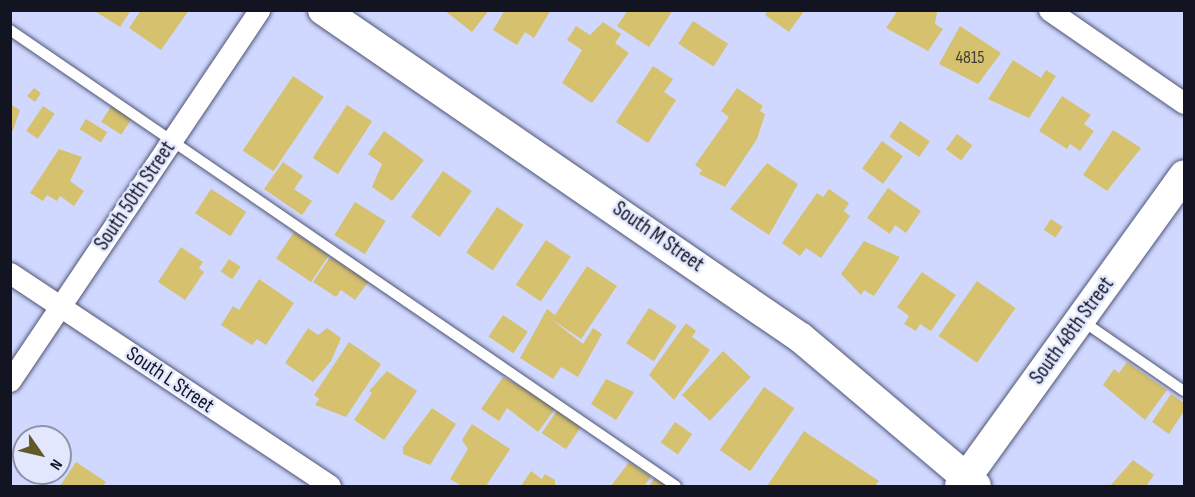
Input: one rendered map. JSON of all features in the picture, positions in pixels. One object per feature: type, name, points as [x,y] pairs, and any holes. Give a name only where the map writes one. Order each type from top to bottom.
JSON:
[{"type":"street","name":"South 50th Street","points":[[10,381],[259,10]]},
{"type":"street","name":"South M Street","points":[[323,10],[801,338],[967,484]]},
{"type":"street","points":[[1049,10],[1185,103]]},
{"type":"street","name":"South 48th Street","points":[[967,484],[1080,320],[1185,175]]},
{"type":"street","name":"South L Street","points":[[10,273],[330,486]]},
{"type":"lane","points":[[10,30],[173,138],[676,486]]},
{"type":"lane","points":[[1080,320],[1185,391]]},
{"type":"building","points":[[93,10],[131,10],[120,27]]},
{"type":"building","points":[[141,10],[189,10],[161,50],[129,28]]},
{"type":"building","points":[[444,10],[489,10],[472,32]]},
{"type":"building","points":[[505,10],[551,10],[534,38],[525,32],[517,45],[493,30]]},
{"type":"building","points":[[628,10],[673,10],[649,47],[617,26]]},
{"type":"building","points":[[768,10],[804,11],[789,32],[765,15]]},
{"type":"building","points":[[898,10],[937,12],[935,24],[943,29],[928,51],[886,28]]},
{"type":"building","points":[[693,21],[728,44],[714,67],[678,44]]},
{"type":"building","points":[[603,22],[621,34],[615,43],[629,53],[592,103],[562,83],[582,50],[567,40],[576,26],[590,35]]},
{"type":"building","points":[[960,26],[1001,53],[978,84],[939,64]]},
{"type":"building","points":[[1013,60],[1041,78],[1046,70],[1056,76],[1029,118],[988,99]]},
{"type":"building","points":[[653,66],[673,79],[664,92],[676,100],[648,143],[616,122]]},
{"type":"building","points":[[293,76],[324,97],[273,171],[243,151]]},
{"type":"building","points":[[34,88],[41,93],[35,102],[27,96]]},
{"type":"building","points":[[737,88],[763,106],[760,111],[765,114],[757,139],[725,187],[699,174],[702,170],[695,165],[729,117],[721,111]]},
{"type":"building","points":[[1062,96],[1091,115],[1084,124],[1094,131],[1080,151],[1070,144],[1067,149],[1039,131]]},
{"type":"building","points":[[10,104],[20,110],[10,138]]},
{"type":"building","points":[[112,105],[132,118],[121,135],[101,122]]},
{"type":"building","points":[[347,105],[372,121],[338,174],[313,158]]},
{"type":"building","points":[[43,106],[55,114],[38,139],[26,131]]},
{"type":"building","points":[[86,119],[107,132],[101,142],[80,129]]},
{"type":"building","points":[[900,121],[930,141],[919,157],[889,137]]},
{"type":"building","points":[[1113,130],[1141,148],[1107,191],[1083,175]]},
{"type":"building","points":[[384,131],[424,160],[392,201],[372,187],[382,164],[368,154]]},
{"type":"building","points":[[957,134],[972,145],[961,161],[946,149]]},
{"type":"building","points":[[882,141],[903,156],[883,184],[862,169]]},
{"type":"building","points":[[59,149],[82,157],[70,181],[84,191],[74,206],[60,196],[57,201],[47,195],[43,201],[30,193]]},
{"type":"building","points":[[283,162],[303,176],[294,189],[312,201],[302,215],[264,189]]},
{"type":"building","points":[[767,163],[798,184],[769,235],[730,209]]},
{"type":"building","points":[[443,171],[472,191],[440,237],[411,217]]},
{"type":"building","points":[[888,188],[921,211],[906,233],[895,225],[890,234],[867,218]]},
{"type":"building","points":[[211,189],[246,212],[230,236],[195,213]]},
{"type":"building","points":[[829,189],[849,203],[844,211],[850,216],[821,258],[806,248],[800,256],[782,243],[817,193],[823,197]]},
{"type":"building","points":[[355,202],[386,221],[365,254],[334,235]]},
{"type":"building","points":[[497,207],[524,225],[493,270],[466,253]]},
{"type":"building","points":[[1051,219],[1063,227],[1055,238],[1044,230]]},
{"type":"building","points":[[294,232],[329,255],[311,282],[276,259]]},
{"type":"building","points":[[546,240],[571,257],[541,302],[516,285]]},
{"type":"building","points":[[864,241],[900,257],[874,296],[864,290],[861,295],[841,274]]},
{"type":"building","points":[[181,247],[203,262],[199,268],[204,272],[185,300],[158,282]]},
{"type":"building","points":[[330,257],[369,281],[355,300],[341,290],[336,297],[313,282]]},
{"type":"building","points":[[229,259],[241,267],[232,279],[221,271]]},
{"type":"building","points":[[587,266],[617,286],[581,339],[551,319],[583,344],[593,328],[602,334],[578,377],[561,367],[553,379],[520,358],[547,309],[555,315]]},
{"type":"building","points":[[922,272],[956,295],[931,331],[920,324],[916,331],[904,324],[909,316],[897,307]]},
{"type":"building","points":[[259,279],[294,303],[266,345],[257,339],[252,345],[221,325],[233,306],[239,310]]},
{"type":"building","points":[[977,281],[1016,308],[977,363],[939,336]]},
{"type":"building","points":[[649,308],[677,326],[654,361],[626,343]]},
{"type":"building","points":[[503,315],[528,332],[513,353],[488,337]]},
{"type":"building","points":[[686,323],[696,331],[692,337],[710,350],[674,400],[649,375]]},
{"type":"building","points":[[308,328],[318,335],[327,328],[341,338],[331,361],[313,382],[285,363]]},
{"type":"building","points":[[349,342],[381,364],[346,417],[315,405],[319,399],[314,395]]},
{"type":"building","points":[[723,351],[751,377],[710,421],[682,395]]},
{"type":"building","points":[[1127,362],[1167,390],[1145,420],[1103,385],[1114,369],[1119,373]]},
{"type":"building","points":[[387,371],[417,391],[384,440],[354,420],[372,393],[369,391]]},
{"type":"building","points":[[503,377],[557,406],[538,432],[507,408],[499,421],[481,409]]},
{"type":"building","points":[[606,379],[634,392],[616,420],[591,404]]},
{"type":"building","points":[[764,387],[794,408],[750,471],[720,450]]},
{"type":"building","points":[[1171,394],[1184,403],[1184,411],[1169,434],[1152,422]]},
{"type":"building","points":[[432,408],[456,424],[430,465],[403,454],[403,447]]},
{"type":"building","points":[[558,409],[582,425],[566,449],[542,433]]},
{"type":"building","points":[[675,422],[692,434],[678,455],[661,442]]},
{"type":"building","points":[[472,424],[510,449],[486,486],[462,486],[450,479],[468,449],[462,440]]},
{"type":"building","points":[[804,431],[879,481],[875,486],[767,486]]},
{"type":"building","points":[[1133,460],[1154,475],[1146,486],[1110,486]]},
{"type":"building","points":[[76,462],[106,482],[103,486],[60,486],[72,485],[72,468]]},
{"type":"building","points":[[629,462],[651,477],[644,486],[611,486]]},
{"type":"building","points":[[531,471],[542,479],[545,474],[555,480],[555,486],[521,486]]},
{"type":"building","points":[[657,475],[674,486],[649,486]]}]
